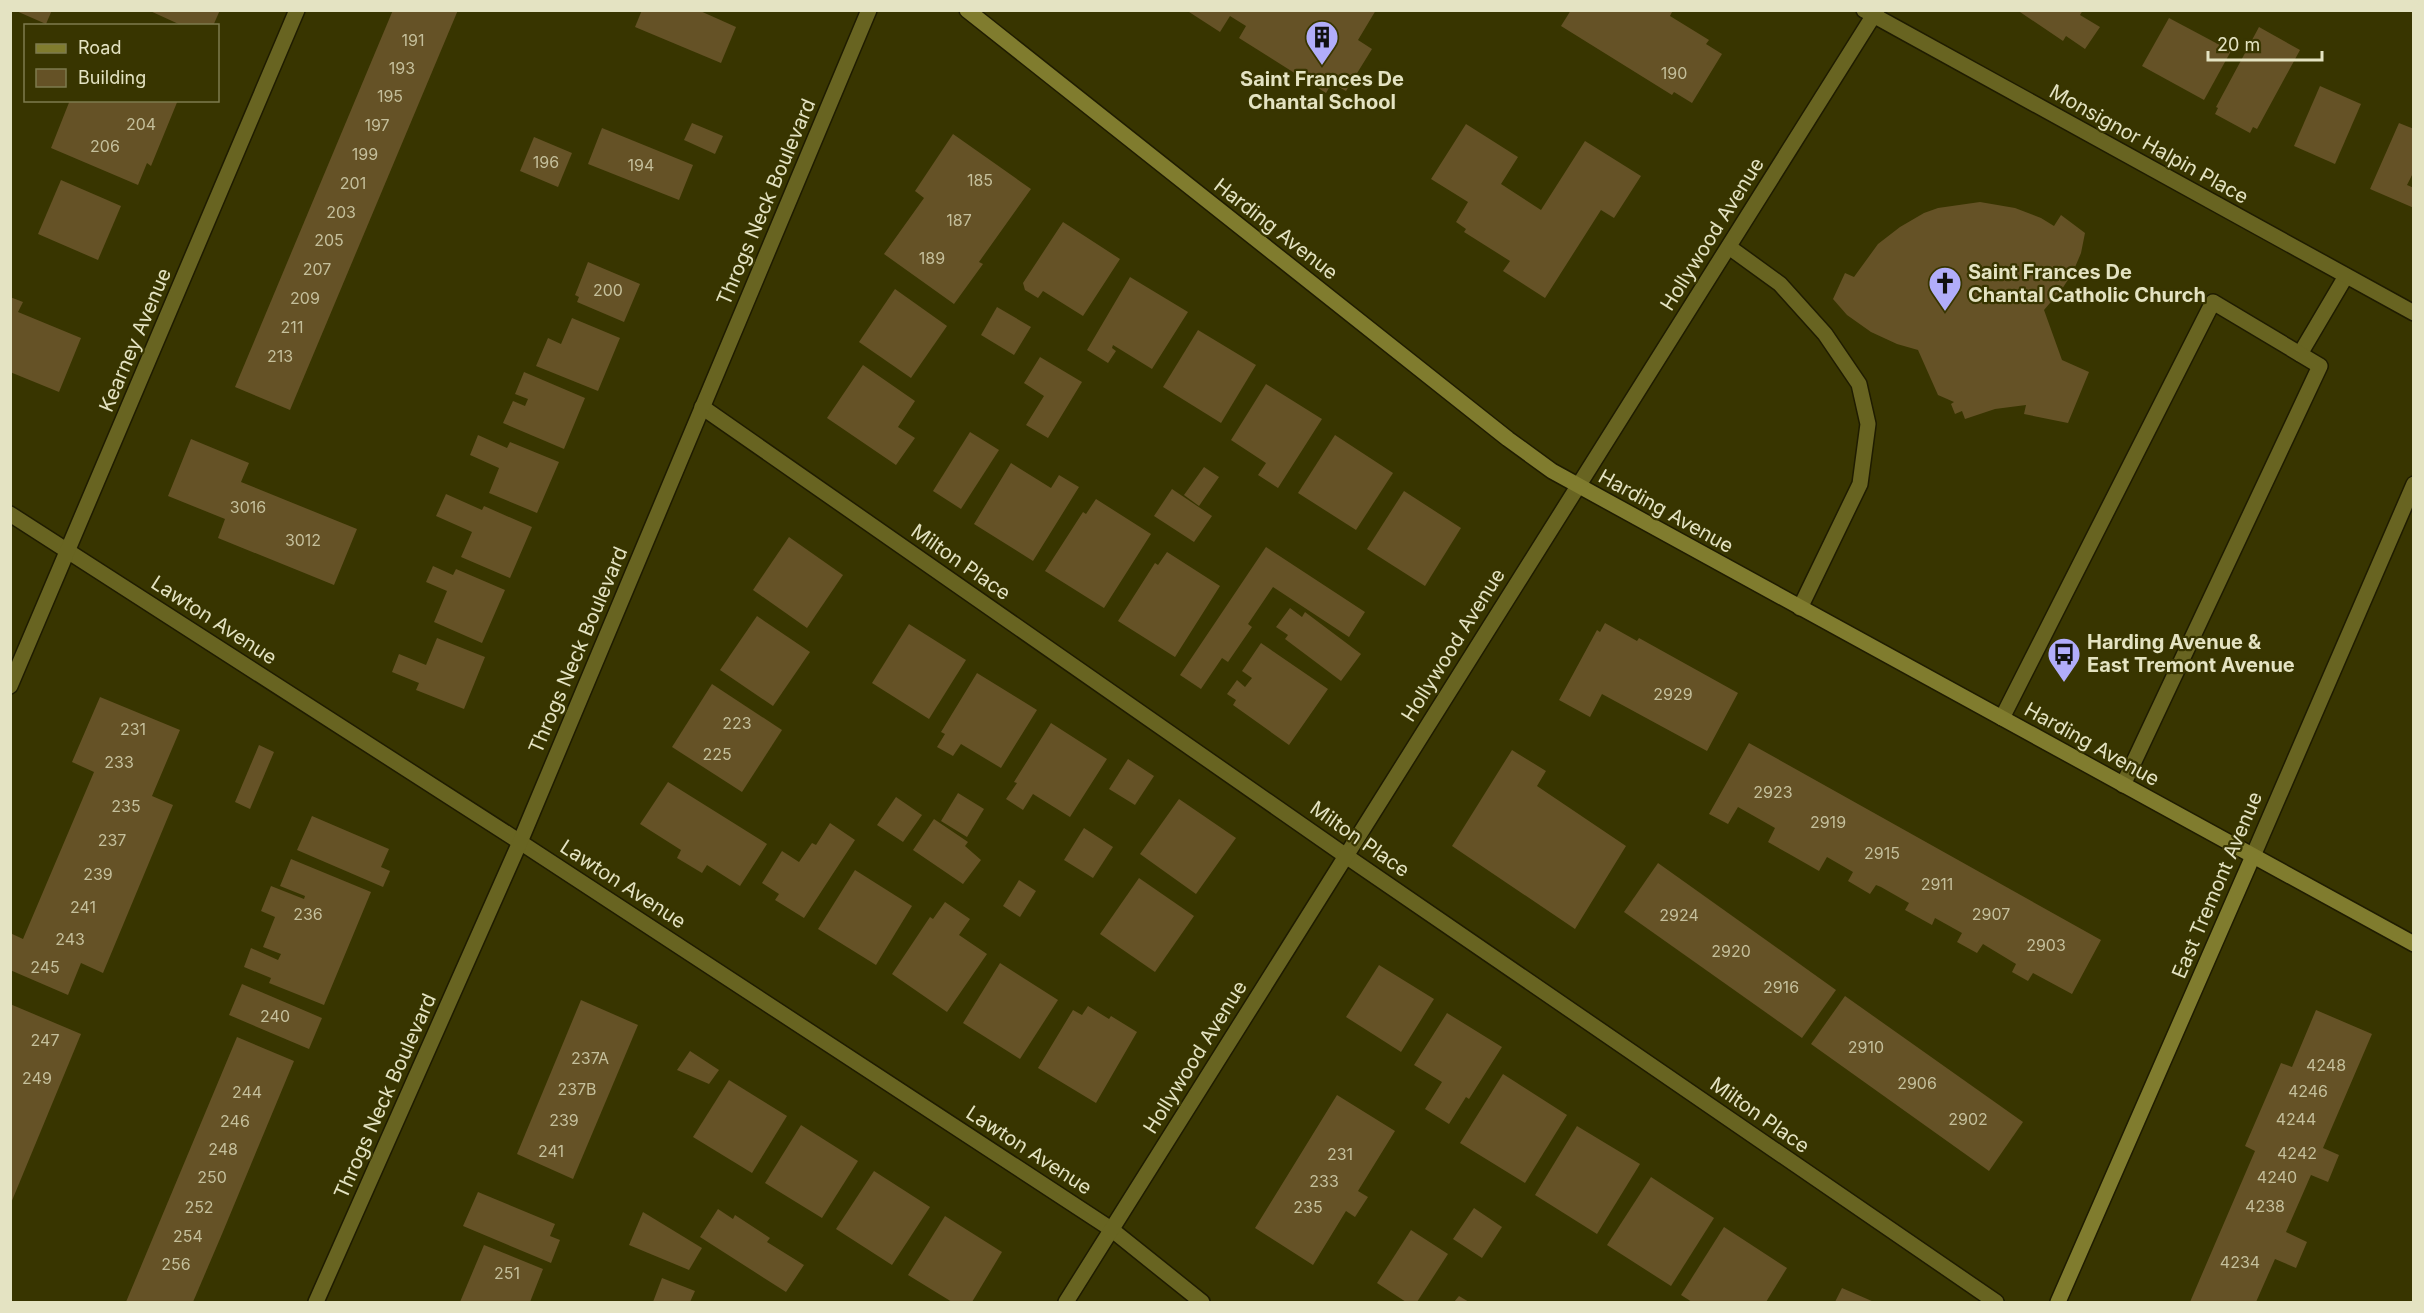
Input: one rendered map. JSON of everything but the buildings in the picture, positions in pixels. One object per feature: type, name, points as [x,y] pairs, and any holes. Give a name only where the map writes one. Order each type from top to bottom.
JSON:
[{"type":"street","name":"Kearney Avenue","points":[[10,686],[297,10]]},
{"type":"street","name":"Throgs Neck Boulevard","points":[[316,1302],[520,842],[869,10]]},
{"type":"street","name":"Harding Avenue","points":[[967,10],[1524,452],[1578,486],[2414,944]]},
{"type":"street","name":"Hollywood Avenue","points":[[1066,1302],[1729,247],[1872,13]]},
{"type":"street","name":"Monsignor Halpin Place","points":[[1872,13],[2414,313]]},
{"type":"street","points":[[1729,247],[1780,284],[1825,334],[1859,384],[1868,424],[1860,484],[1800,608]]},
{"type":"street","points":[[2300,354],[2346,276]]},
{"type":"street","points":[[2002,718],[2213,302],[2320,366],[2123,785]]},
{"type":"street","name":"Milton Place","points":[[702,407],[1346,856],[1996,1302]]},
{"type":"street","name":"East Tremont Avenue","points":[[2058,1302],[2414,483]]},
{"type":"street","name":"Lawton Avenue","points":[[10,514],[520,842],[1111,1229],[1202,1302]]},
{"type":"place","name":"Saint Frances De Chantal School","points":[[1322,66]]},
{"type":"place","name":"Saint Frances De Chantal Catholic Church","points":[[1945,312]]},
{"type":"place","name":"Harding Avenue & East Tremont Avenue","points":[[2064,683]]}]
